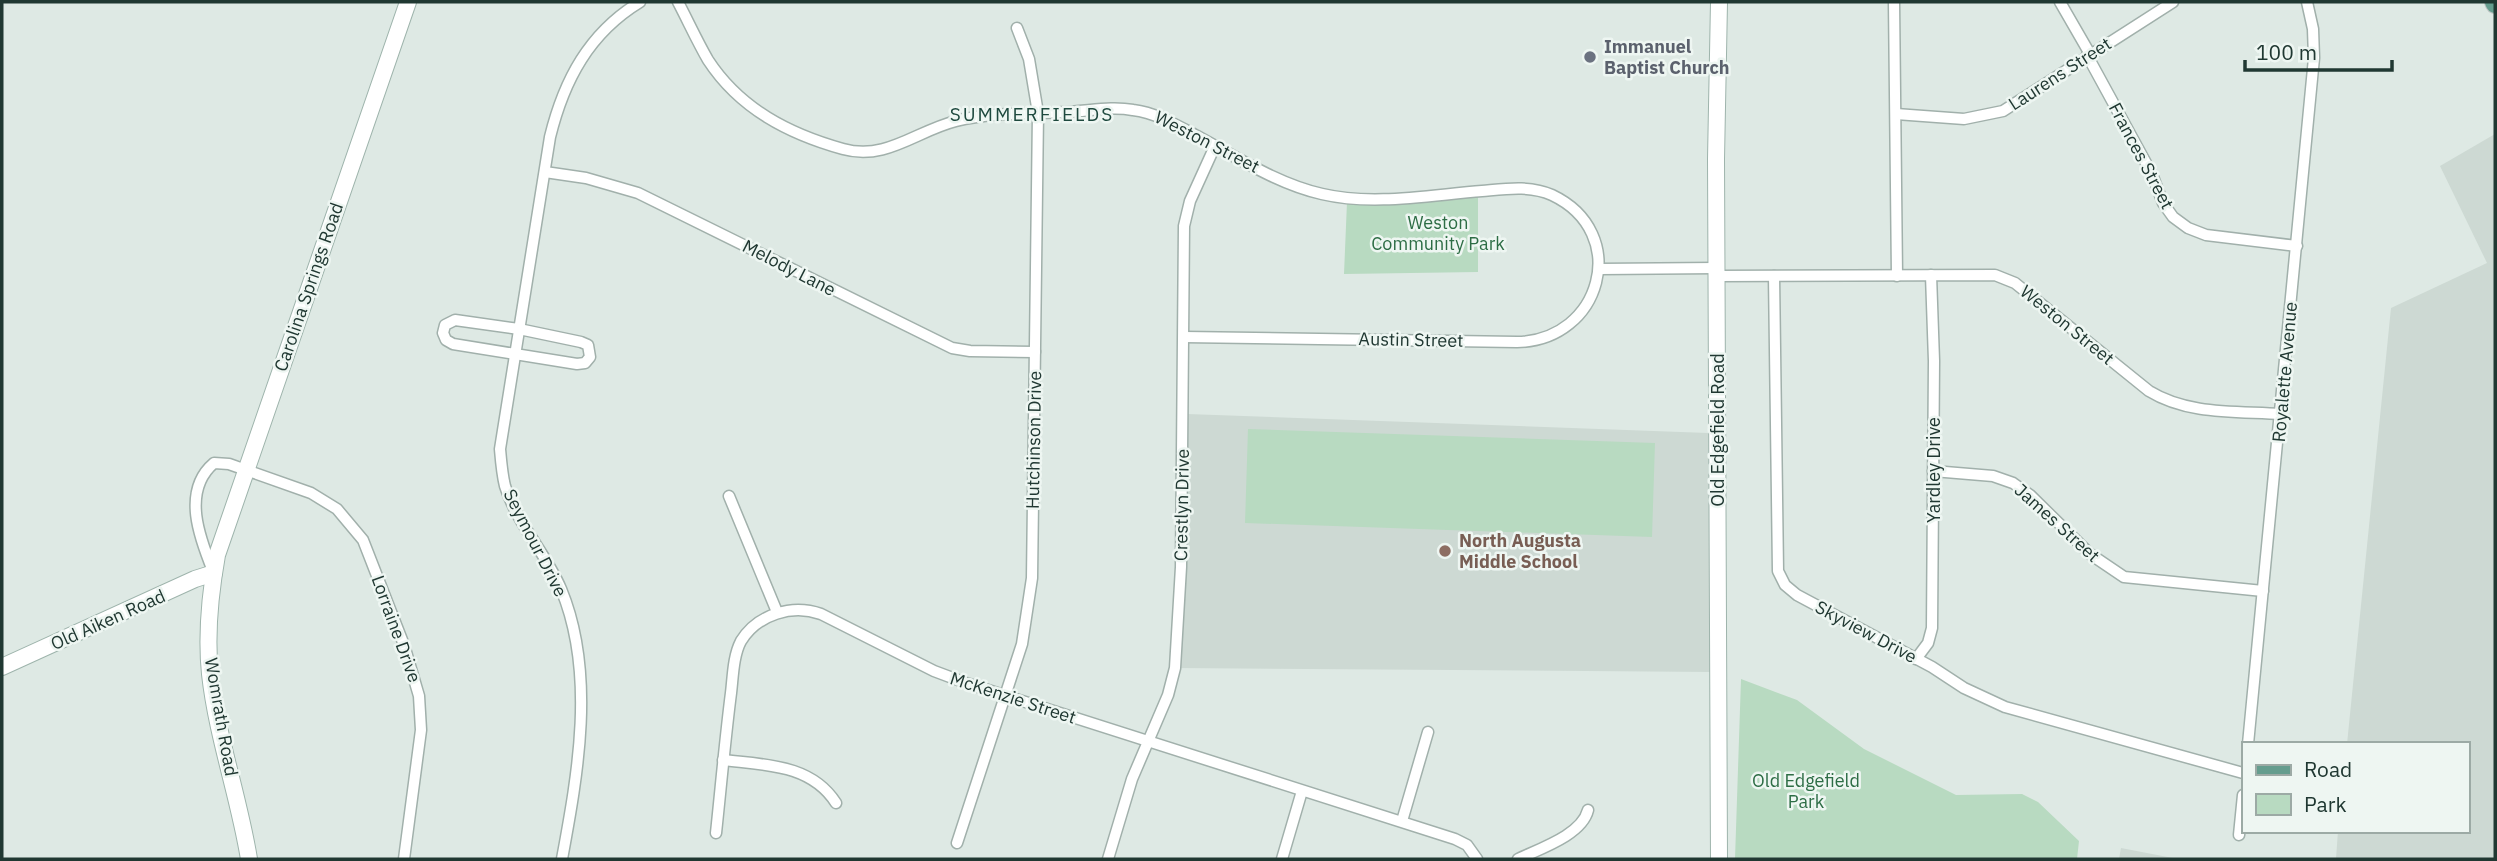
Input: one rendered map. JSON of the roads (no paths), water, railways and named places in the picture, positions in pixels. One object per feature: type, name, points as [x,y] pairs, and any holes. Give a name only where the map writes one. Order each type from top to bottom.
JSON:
[{"type":"street","name":"Carolina Springs Road","points":[[214,573],[222,537],[408,2]]},
{"type":"street","name":"Seymour Drive","points":[[562,859],[571,811],[578,744],[580,672],[574,632],[560,587],[516,512],[502,472],[500,449],[557,107],[576,65],[602,31],[640,2]]},
{"type":"street","name":"Weston Street","points":[[678,2],[707,57],[721,77],[744,101],[781,127],[844,149],[866,152],[888,150],[951,122],[981,117],[1109,108],[1134,110],[1158,116],[1283,181],[1322,194],[1396,198],[1506,189],[1544,192],[1573,209],[1587,225],[1596,245],[1600,269],[1774,276],[1987,275],[2003,278],[2015,283],[2149,391],[2171,402],[2194,409],[2281,414]]},
{"type":"street","name":"Old Edgefield Road","points":[[1719,2],[1719,859]]},
{"type":"street","points":[[1895,2],[1897,276]]},
{"type":"street","name":"Frances Street","points":[[2060,2],[2152,174],[2163,203],[2173,217],[2188,228],[2206,235],[2297,246]]},
{"type":"street","name":"Laurens Street","points":[[1896,114],[1964,119],[1990,115],[2015,105],[2173,2]]},
{"type":"street","name":"Royalette Avenue","points":[[2248,742],[2314,58],[2313,29],[2307,2]]},
{"type":"street","name":"Hutchinson Drive","points":[[957,843],[1022,644],[1030,600],[1038,113],[1028,59],[1017,28]]},
{"type":"street","name":"Crestlyn Drive","points":[[1108,859],[1146,742],[1168,695],[1175,668],[1181,567],[1184,226],[1190,201],[1215,146]]},
{"type":"street","name":"Melody Lane","points":[[545,172],[611,184],[638,193],[952,348],[970,351],[1035,352]]},
{"type":"street","name":"Austin Street","points":[[1184,337],[1527,342],[1547,337],[1579,315],[1595,288],[1600,269]]},
{"type":"street","name":"Yardley Drive","points":[[1916,659],[1928,643],[1932,628],[1934,361],[1931,275]]},
{"type":"street","name":"Skyview Drive","points":[[1774,276],[1778,571],[1785,585],[1797,595],[1964,688],[2005,707],[2242,773]]},
{"type":"street","points":[[455,320],[519,329],[581,342],[588,345],[591,353],[585,363],[577,364],[453,344],[446,340],[443,329],[448,322],[455,320]]},
{"type":"street","name":"Lorraine Drive","points":[[214,573],[196,520],[196,498],[203,474],[214,463],[229,464],[311,493],[326,501],[346,519],[363,540],[404,645],[419,696],[421,730],[404,859]]},
{"type":"street","name":"James Street","points":[[1933,471],[1993,476],[2013,483],[2030,495],[2090,554],[2124,577],[2263,591]]},
{"type":"street","points":[[716,832],[738,647],[747,634],[777,612],[729,496]]},
{"type":"street","name":"Old Aiken Road","points":[[2,667],[195,579],[214,573]]},
{"type":"street","name":"Womrath Road","points":[[214,573],[209,632],[210,672],[249,859]]},
{"type":"street","name":"McKenzie Street","points":[[777,612],[803,610],[821,614],[934,671],[1004,697],[1402,821],[1461,842],[1477,859]]},
{"type":"street","points":[[1402,821],[1428,732]]},
{"type":"street","points":[[723,760],[791,769],[825,789],[836,803]]},
{"type":"street","points":[[1282,859],[1302,791]]},
{"type":"street","points":[[2239,835],[2242,805]]},
{"type":"street","points":[[1518,859],[1576,829],[1584,821],[1588,810]]},
{"type":"place","name":"Immanuel Baptist Church","points":[[1590,57]]},
{"type":"place","name":"North Augusta Middle School","points":[[1445,551]]},
{"type":"district","name":"SUMMERFIELDS","points":[[1032,114]]},
{"type":"park label","name":"Weston Community Park","points":[[1438,234]]},
{"type":"park label","name":"Old Edgefield Park","points":[[1806,791]]}]
